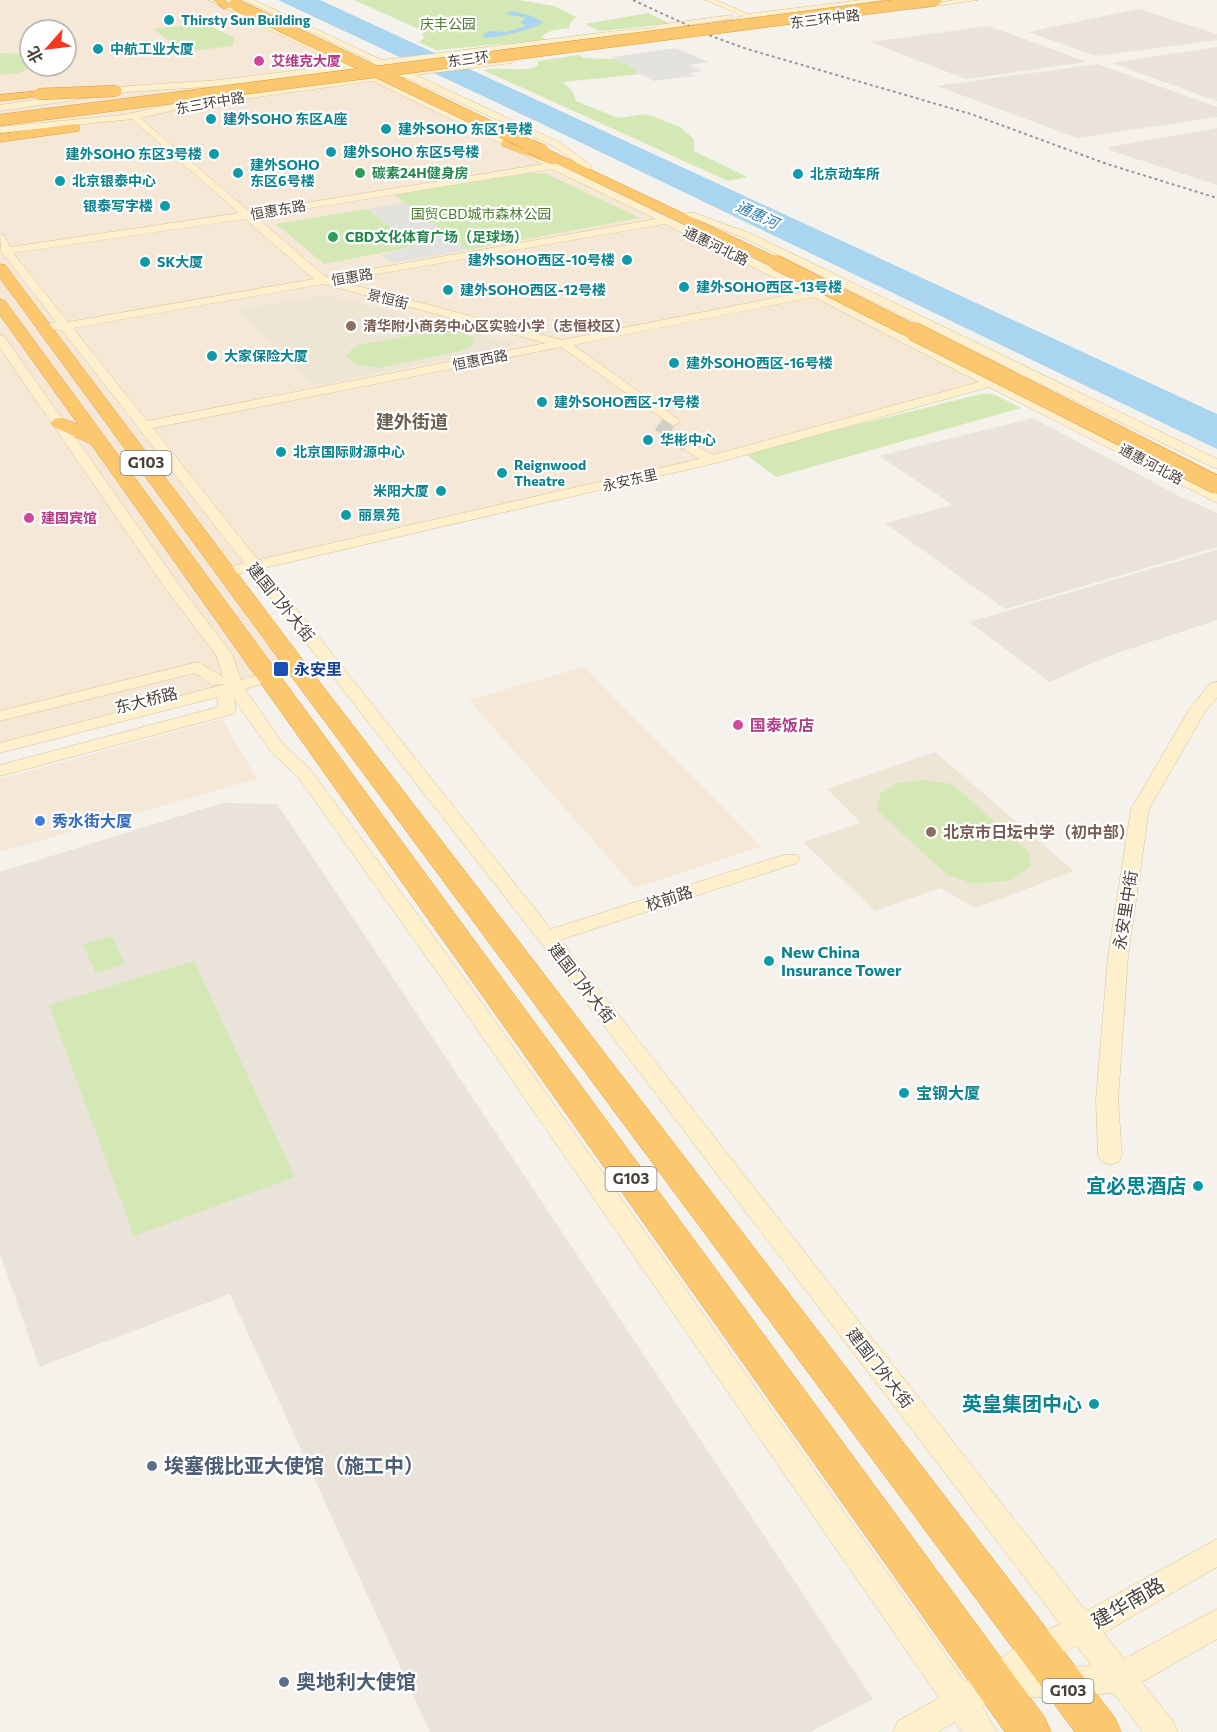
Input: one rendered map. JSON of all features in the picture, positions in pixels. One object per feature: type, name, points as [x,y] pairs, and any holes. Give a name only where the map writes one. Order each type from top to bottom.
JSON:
[{"type":"highway","points":[[218,0],[237,2]]},
{"type":"highway","name":"东三环","points":[[0,118],[23,117],[906,0]]},
{"type":"highway","name":"东三环","points":[[0,118],[36,111],[936,0]]},
{"type":"highway","name":"通惠河北路","points":[[237,2],[584,169],[684,220],[777,260],[1217,476]]},
{"type":"highway","points":[[0,97],[229,89]]},
{"type":"highway","points":[[0,138],[75,128],[229,89]]},
{"type":"highway","points":[[36,111],[59,106],[72,99],[63,95],[39,94]]},
{"type":"highway","points":[[23,117],[75,114],[89,117],[92,120],[75,128]]},
{"type":"highway","points":[[507,143],[584,169]]},
{"type":"highway","points":[[684,220],[728,252]]},
{"type":"highway","name":"建国门外大街","points":[[3,260],[40,325],[226,572],[279,667],[534,1044],[1030,1732]]},
{"type":"highway","name":"通惠河北路","points":[[777,260],[1217,485]]},
{"type":"highway","name":"建国门外大街","points":[[0,304],[100,441],[279,667],[1100,1732]]},
{"type":"highway","points":[[4,345],[22,332]]},
{"type":"highway","points":[[90,358],[91,390]]},
{"type":"highway","points":[[60,423],[100,441]]},
{"type":"street","name":"通惠河北路","points":[[213,0],[237,2],[379,62],[394,64],[556,144],[584,169]]},
{"type":"street","points":[[709,0],[749,16]]},
{"type":"street","name":"东三环中路","points":[[0,130],[73,124],[167,111],[193,103],[376,79],[407,70],[420,73],[472,58],[616,33],[880,0]]},
{"type":"street","name":"东三环中路","points":[[286,90],[309,81],[455,53],[499,62],[974,0]]},
{"type":"street","name":"通惠河北路","points":[[237,2],[361,72],[663,221],[684,220],[748,236],[1217,464]]},
{"type":"street","name":"东三环中路","points":[[738,23],[749,16]]},
{"type":"street","name":"东三环中路","points":[[616,33],[666,33],[738,23],[783,24]]},
{"type":"street","name":"东三环中路","points":[[641,43],[666,33]]},
{"type":"street","points":[[407,70],[472,58]]},
{"type":"street","name":"东三环中路","points":[[0,108],[128,89],[220,83],[379,62]]},
{"type":"street","points":[[0,97],[47,90],[128,89]]},
{"type":"street","points":[[0,143],[85,131],[167,111]]},
{"type":"street","name":"景恒街","points":[[136,119],[302,276],[321,284],[549,346],[659,424]]},
{"type":"street","name":"景恒街","points":[[123,122],[130,123],[241,216]]},
{"type":"street","name":"恒惠东路","points":[[3,260],[241,216],[550,166]]},
{"type":"street","name":"恒惠路","points":[[338,286],[601,240],[684,220]]},
{"type":"street","name":"恒惠路","points":[[40,325],[68,330],[103,328],[321,284],[663,221]]},
{"type":"street","points":[[601,240],[647,229],[635,227]]},
{"type":"street","name":"建国门外大街","points":[[0,237],[3,260],[68,330],[145,426],[547,938],[1162,1732]]},
{"type":"street","name":"通惠河北路","points":[[728,252],[816,293],[993,382],[1217,499]]},
{"type":"street","name":"景恒街","points":[[321,284],[338,286],[564,344],[673,422]]},
{"type":"street","name":"恒惠路","points":[[68,330],[190,304],[321,284]]},
{"type":"street","name":"恒惠西路","points":[[145,426],[816,293]]},
{"type":"street","points":[[103,328],[100,324],[105,320],[190,304]]},
{"type":"street","points":[[0,771],[227,710],[224,654],[171,585],[4,345]]},
{"type":"street","name":"永安东里","points":[[226,572],[711,460],[1030,372]]},
{"type":"street","points":[[694,444],[711,460]]},
{"type":"street","points":[[0,716],[198,667],[227,684],[278,749],[304,773],[462,991],[981,1732]]},
{"type":"street","name":"东大桥路","points":[[0,748],[227,684],[279,667]]},
{"type":"street","name":"东大桥路","points":[[0,737],[227,684]]},
{"type":"street","name":"永安里中街","points":[[1110,1156],[1107,1100],[1118,956],[1140,809],[1199,708],[1217,687]]},
{"type":"street","points":[[0,758],[42,760]]},
{"type":"street","name":"校前路","points":[[547,938],[790,859]]},
{"type":"street","points":[[462,991],[534,1044]]},
{"type":"street","name":"建华南路","points":[[909,1732],[994,1682],[1037,1649],[1082,1629],[1217,1552]]},
{"type":"street","points":[[994,1682],[1063,1683],[1120,1678],[1217,1623]]},
{"type":"shaded area","points":[[0,0],[229,0],[373,72],[1005,376],[711,460],[227,571],[290,667],[0,744]]},
{"type":"shaded area","points":[[1139,9],[1217,34],[1217,40],[1096,56],[1028,32]]},
{"type":"shaded area","points":[[989,26],[1087,62],[966,79],[870,42]]},
{"type":"shaded area","points":[[1217,47],[1217,101],[1112,63]]},
{"type":"shaded area","points":[[676,48],[708,62],[690,65],[702,71],[689,73],[695,76],[654,81],[633,71],[639,69],[612,57]]},
{"type":"shaded area","points":[[1097,64],[1217,107],[1217,117],[1077,138],[937,86]]},
{"type":"shaded area","points":[[1217,128],[1217,185],[1109,150],[1109,147]]},
{"type":"shaded area","points":[[404,203],[468,250],[392,263],[381,255],[416,246],[367,209]]},
{"type":"shaded area","name":"清华附小商务中心区实验小学（志恒校区）","points":[[324,296],[514,343],[506,348],[313,386],[236,309]]},
{"type":"shaded area","points":[[1033,418],[1179,496],[1217,513],[1217,547],[1005,609],[885,523],[953,505],[879,456]]},
{"type":"shaded area","points":[[1217,550],[1217,620],[1111,655],[1050,682],[969,622]]},
{"type":"shaded area","points":[[584,667],[762,846],[635,888],[469,700]]},
{"type":"shaded area","points":[[222,719],[257,779],[0,852],[0,779]]},
{"type":"shaded area","name":"北京市日坛中学（初中部）","points":[[935,752],[1074,871],[976,908],[940,888],[875,911],[803,842],[861,823],[827,789]]},
{"type":"shaded area","points":[[222,803],[277,804],[873,1699],[810,1732],[430,1732],[230,1294],[39,1367],[0,1253],[0,872]]},
{"type":"green space","name":"庆丰公园","points":[[354,0],[518,0],[554,6],[576,17],[569,24],[570,28],[553,30],[542,36],[545,40],[436,50],[419,42],[424,38],[421,30]]},
{"type":"green space","points":[[648,13],[671,24],[599,31],[585,24]]},
{"type":"green space","points":[[204,23],[234,38],[233,46],[182,52],[154,29]]},
{"type":"green space","points":[[0,53],[18,54],[18,73],[0,75]]},
{"type":"green space","name":"庆丰公园","points":[[579,55],[583,58],[616,59],[640,70],[634,71],[640,74],[563,82],[573,92],[576,101],[618,118],[646,114],[680,127],[694,139],[694,151],[747,177],[728,181],[483,70],[531,68],[538,66],[538,61]]},
{"type":"green space","name":"国贸CBD城市森林公园","points":[[530,173],[547,174],[640,218],[468,250],[393,194]]},
{"type":"green space","name":"CBD文化体育广场（足球场）","points":[[367,209],[416,246],[324,264],[276,224]]},
{"type":"green space","points":[[445,329],[463,333],[474,339],[473,346],[460,351],[380,368],[355,365],[346,355],[357,345]]},
{"type":"green space","points":[[981,394],[993,394],[1021,408],[776,477],[744,453]]},
{"type":"green space","points":[[925,780],[952,784],[1029,852],[1030,867],[1011,880],[974,884],[947,875],[877,810],[880,794],[897,783]]},
{"type":"green space","points":[[112,936],[125,964],[96,973],[83,944]]},
{"type":"green space","points":[[194,961],[295,1177],[134,1236],[49,1005]]},
{"type":"water","name":"通惠河","points":[[278,0],[320,0],[1217,414],[1217,449],[538,122]]},
{"type":"water","points":[[511,11],[529,15],[543,22],[514,33],[482,38],[485,36],[482,35],[491,31],[506,32],[526,26],[520,22],[527,18],[505,14]]},
{"type":"tunnel","points":[[659,424],[688,446]]},
{"type":"railway","points":[[633,0],[711,36],[747,49],[971,114],[1107,164],[1217,198]]},
{"type":"place","name":"Thirsty Sun Building","points":[[169,20]]},
{"type":"place","name":"中航工业大厦","points":[[98,49]]},
{"type":"place","name":"艾维克大厦","points":[[259,61]]},
{"type":"place","name":"建外SOHO 东区A座","points":[[211,119]]},
{"type":"place","name":"建外SOHO 东区1号楼","points":[[386,129]]},
{"type":"place","name":"建外SOHO 东区5号楼","points":[[331,152]]},
{"type":"place","name":"建外SOHO 东区3号楼","points":[[214,154]]},
{"type":"place","name":"建外SOHO 东区6号楼","points":[[238,173]]},
{"type":"place","name":"碳素24H健身房","points":[[360,173]]},
{"type":"place","name":"北京动车所","points":[[798,174]]},
{"type":"place","name":"北京银泰中心","points":[[60,181]]},
{"type":"place","name":"银泰写字楼","points":[[165,206]]},
{"type":"place","name":"CBD文化体育广场（足球场）","points":[[333,237]]},
{"type":"place","name":"建外SOHO西区-10号楼","points":[[627,260]]},
{"type":"place","name":"SK大厦","points":[[145,262]]},
{"type":"place","name":"建外SOHO西区-13号楼","points":[[684,287]]},
{"type":"place","name":"建外SOHO西区-12号楼","points":[[448,290]]},
{"type":"place","name":"清华附小商务中心区实验小学（志恒校区）","points":[[351,326]]},
{"type":"place","name":"大家保险大厦","points":[[212,356]]},
{"type":"place","name":"建外SOHO西区-16号楼","points":[[674,363]]},
{"type":"place","name":"建外SOHO西区-17号楼","points":[[542,402]]},
{"type":"place","name":"华彬中心","points":[[648,440]]},
{"type":"place","name":"北京国际财源中心","points":[[281,452]]},
{"type":"place","name":"Reignwood Theatre","points":[[502,473]]},
{"type":"place","name":"米阳大厦","points":[[441,491]]},
{"type":"place","name":"丽景苑","points":[[346,515]]},
{"type":"place","name":"建国宾馆","points":[[29,518]]},
{"type":"place","name":"永安里","points":[[281,669]]},
{"type":"place","name":"国泰饭店","points":[[738,725]]},
{"type":"place","name":"秀水街大厦","points":[[40,821]]},
{"type":"place","name":"北京市日坛中学（初中部）","points":[[931,832]]},
{"type":"place","name":"New China Insurance Tower","points":[[769,961]]},
{"type":"place","name":"宝钢大厦","points":[[904,1093]]},
{"type":"place","name":"宜必思酒店","points":[[1198,1186]]},
{"type":"place","name":"英皇集团中心","points":[[1094,1404]]},
{"type":"place","name":"埃塞俄比亚大使馆（施工中）","points":[[152,1466]]},
{"type":"place","name":"奥地利大使馆","points":[[284,1682]]},
{"type":"district","name":"建外街道","points":[[412,422]]}]
